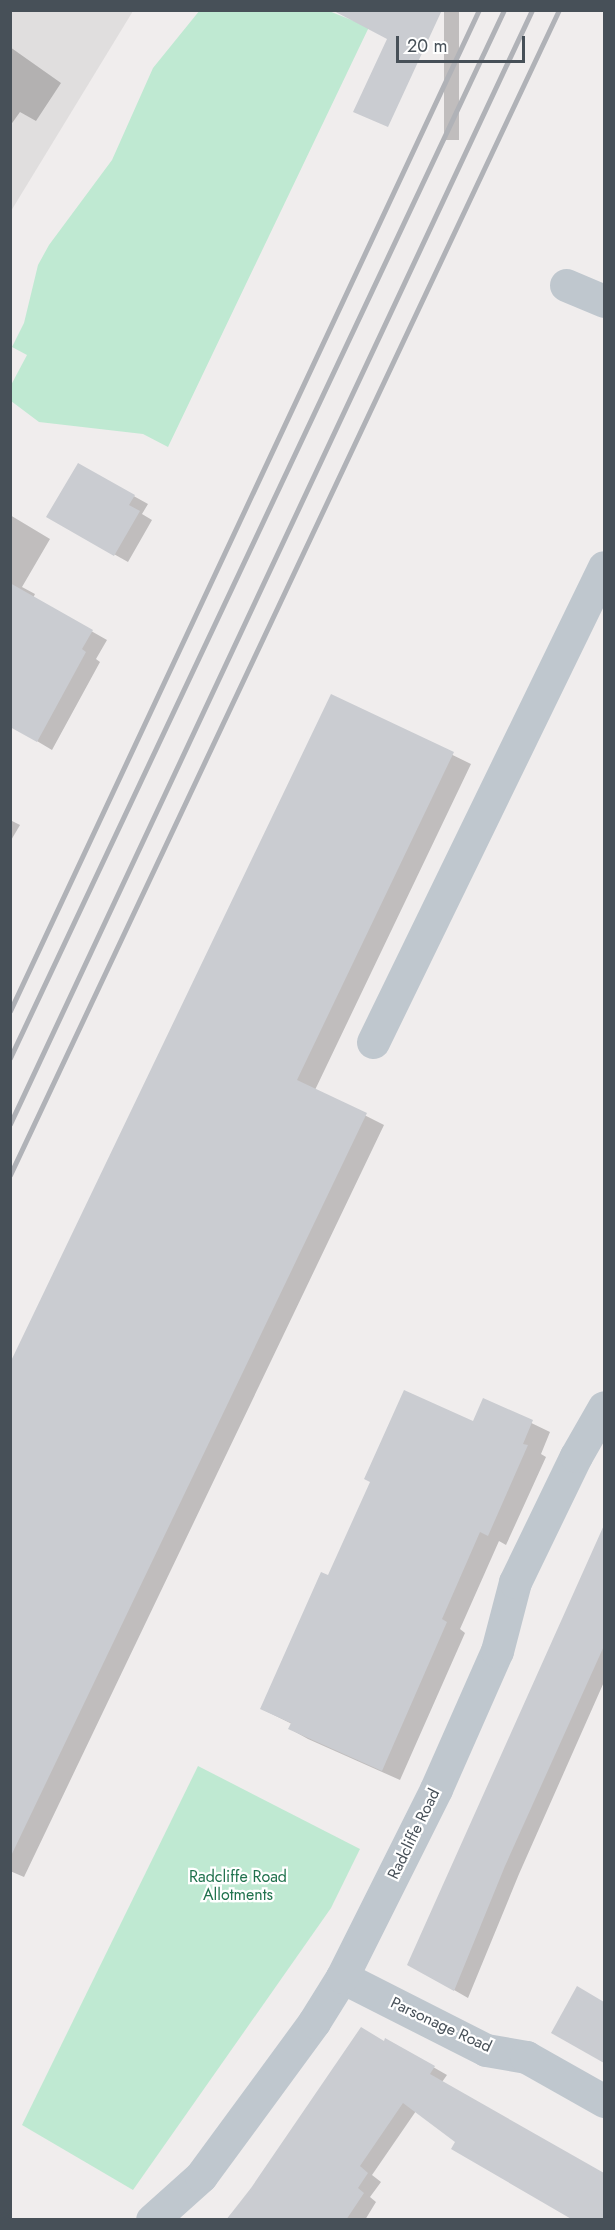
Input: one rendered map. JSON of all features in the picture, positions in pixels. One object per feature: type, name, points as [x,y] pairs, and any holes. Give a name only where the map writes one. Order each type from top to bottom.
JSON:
[{"type":"street","points":[[566,285],[604,301]]},
{"type":"street","points":[[374,1042],[604,567]]},
{"type":"street","name":"Radcliffe Road","points":[[153,2220],[201,2176],[314,2022],[342,1977],[436,1789],[497,1651],[515,1582],[576,1456],[603,1414]]},
{"type":"street","name":"Parsonage Road","points":[[342,1977],[486,2050],[526,2057],[604,2101]]},
{"type":"shaded area","points":[[10,11],[133,11],[11,211]]},
{"type":"green space","points":[[200,10],[329,11],[369,27],[168,447],[143,434],[39,422],[11,401],[10,387],[27,355],[12,347],[24,323],[38,265],[49,245],[112,160],[153,68]]},
{"type":"green space","name":"Radcliffe Road Allotments","points":[[198,1766],[360,1849],[331,1908],[133,2190],[22,2125]]},
{"type":"building","points":[[332,10],[442,10],[388,127],[353,112],[387,39]]},
{"type":"building","points":[[78,463],[135,495],[129,505],[140,511],[114,556],[46,517]]},
{"type":"building","points":[[10,583],[93,630],[82,649],[86,652],[37,742],[10,727]]},
{"type":"building","points":[[331,694],[454,752],[297,1080],[367,1113],[10,1858],[10,1363]]},
{"type":"building","points":[[404,1390],[473,1421],[483,1398],[533,1420],[523,1444],[528,1445],[488,1536],[480,1532],[442,1619],[447,1622],[382,1771],[288,1729],[291,1723],[260,1709],[321,1572],[328,1575],[370,1482],[364,1479]]},
{"type":"building","points":[[604,1525],[604,1646],[505,1866],[454,1991],[407,1965]]},
{"type":"building","points":[[577,1986],[604,2002],[604,2063],[551,2033]]},
{"type":"building","points":[[361,2027],[435,2066],[430,2074],[604,2173],[604,2220],[573,2220],[451,2149],[455,2142],[403,2103],[360,2166],[368,2173],[358,2188],[364,2193],[346,2220],[226,2220],[251,2188]]},
{"type":"railway","points":[[10,1011],[479,10]]},
{"type":"railway","points":[[10,1058],[504,10]]},
{"type":"railway","points":[[10,1124],[532,10]]},
{"type":"railway","points":[[10,1175],[559,10]]}]
